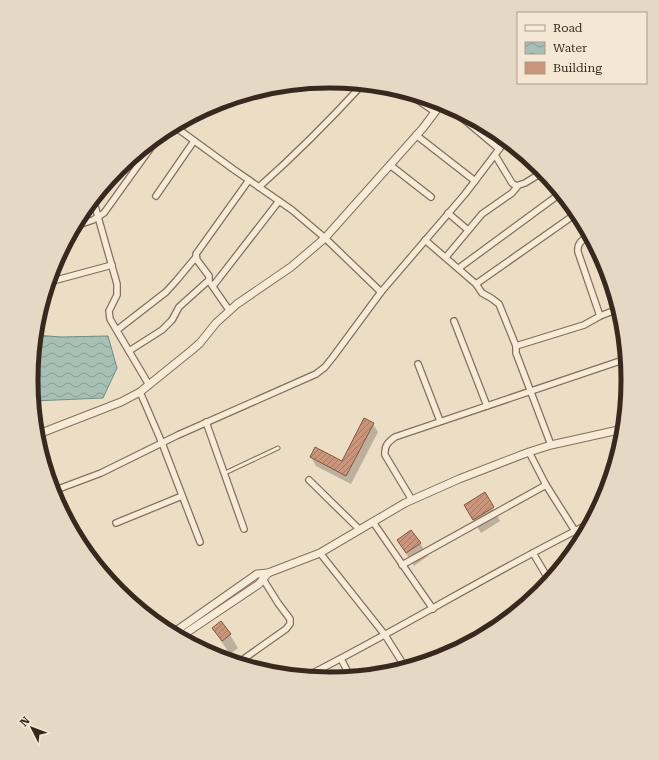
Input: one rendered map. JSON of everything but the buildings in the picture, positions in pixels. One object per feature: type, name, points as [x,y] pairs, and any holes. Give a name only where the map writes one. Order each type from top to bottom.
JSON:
[{"type":"street","points":[[260,187],[291,159],[358,90]]},
{"type":"street","points":[[424,104],[435,112]]},
{"type":"street","points":[[43,432],[121,402],[140,392],[200,343],[229,310],[291,267],[325,238],[437,110]]},
{"type":"street","points":[[472,127],[499,149]]},
{"type":"street","points":[[180,130],[303,219],[381,292]]},
{"type":"street","points":[[416,134],[475,181]]},
{"type":"street","points":[[156,196],[194,141]]},
{"type":"street","points":[[59,490],[101,473],[206,422],[316,374],[325,367],[381,292],[475,181],[502,145]]},
{"type":"street","points":[[84,223],[93,220],[104,213],[148,153]]},
{"type":"street","points":[[494,155],[512,183],[517,186]]},
{"type":"street","points":[[390,165],[430,197]]},
{"type":"street","points":[[446,257],[482,214],[512,193],[517,186],[537,175]]},
{"type":"street","points":[[117,330],[166,292],[176,281],[196,257],[249,180]]},
{"type":"street","points":[[459,268],[556,197]]},
{"type":"street","points":[[213,286],[279,201]]},
{"type":"street","points":[[95,207],[117,284],[117,295],[109,311],[110,319],[149,384]]},
{"type":"street","points":[[448,213],[468,230]]},
{"type":"street","points":[[476,284],[571,217]]},
{"type":"street","points":[[585,239],[578,244],[578,252],[600,316]]},
{"type":"street","points":[[425,240],[459,268],[476,284],[482,293],[499,304],[516,346],[516,353],[551,445]]},
{"type":"street","points":[[196,257],[208,274],[209,280],[229,310]]},
{"type":"street","points":[[55,280],[112,265]]},
{"type":"street","points":[[129,351],[162,330],[172,320],[179,307],[209,280]]},
{"type":"street","points":[[516,346],[584,325],[612,311]]},
{"type":"street","points":[[454,321],[487,406]]},
{"type":"street","points":[[412,500],[384,449],[389,441],[395,436],[620,361]]},
{"type":"street","points":[[418,364],[440,421]]},
{"type":"street","points":[[140,392],[162,443],[200,542]]},
{"type":"street","points":[[206,422],[244,529]]},
{"type":"street","points":[[179,629],[257,574],[268,573],[320,553],[412,500],[435,489],[528,452],[551,445],[616,430]]},
{"type":"street","points":[[528,452],[546,485],[575,531]]},
{"type":"street","points":[[308,480],[360,530]]},
{"type":"street","points":[[402,565],[546,485]]},
{"type":"street","points":[[116,523],[182,496]]},
{"type":"street","points":[[373,522],[433,609]]},
{"type":"street","points":[[316,671],[386,635],[581,528]]},
{"type":"street","points":[[320,553],[386,635],[402,663]]},
{"type":"street","points":[[533,553],[546,575]]},
{"type":"street","points":[[186,633],[259,584],[268,573]]},
{"type":"street","points":[[244,659],[286,629],[290,624],[290,619],[263,579]]},
{"type":"street","points":[[341,659],[347,671]]},
{"type":"lane","points":[[225,473],[278,448]]},
{"type":"water","points":[[41,335],[61,337],[108,336],[117,368],[103,398],[39,401],[38,380]]}]
